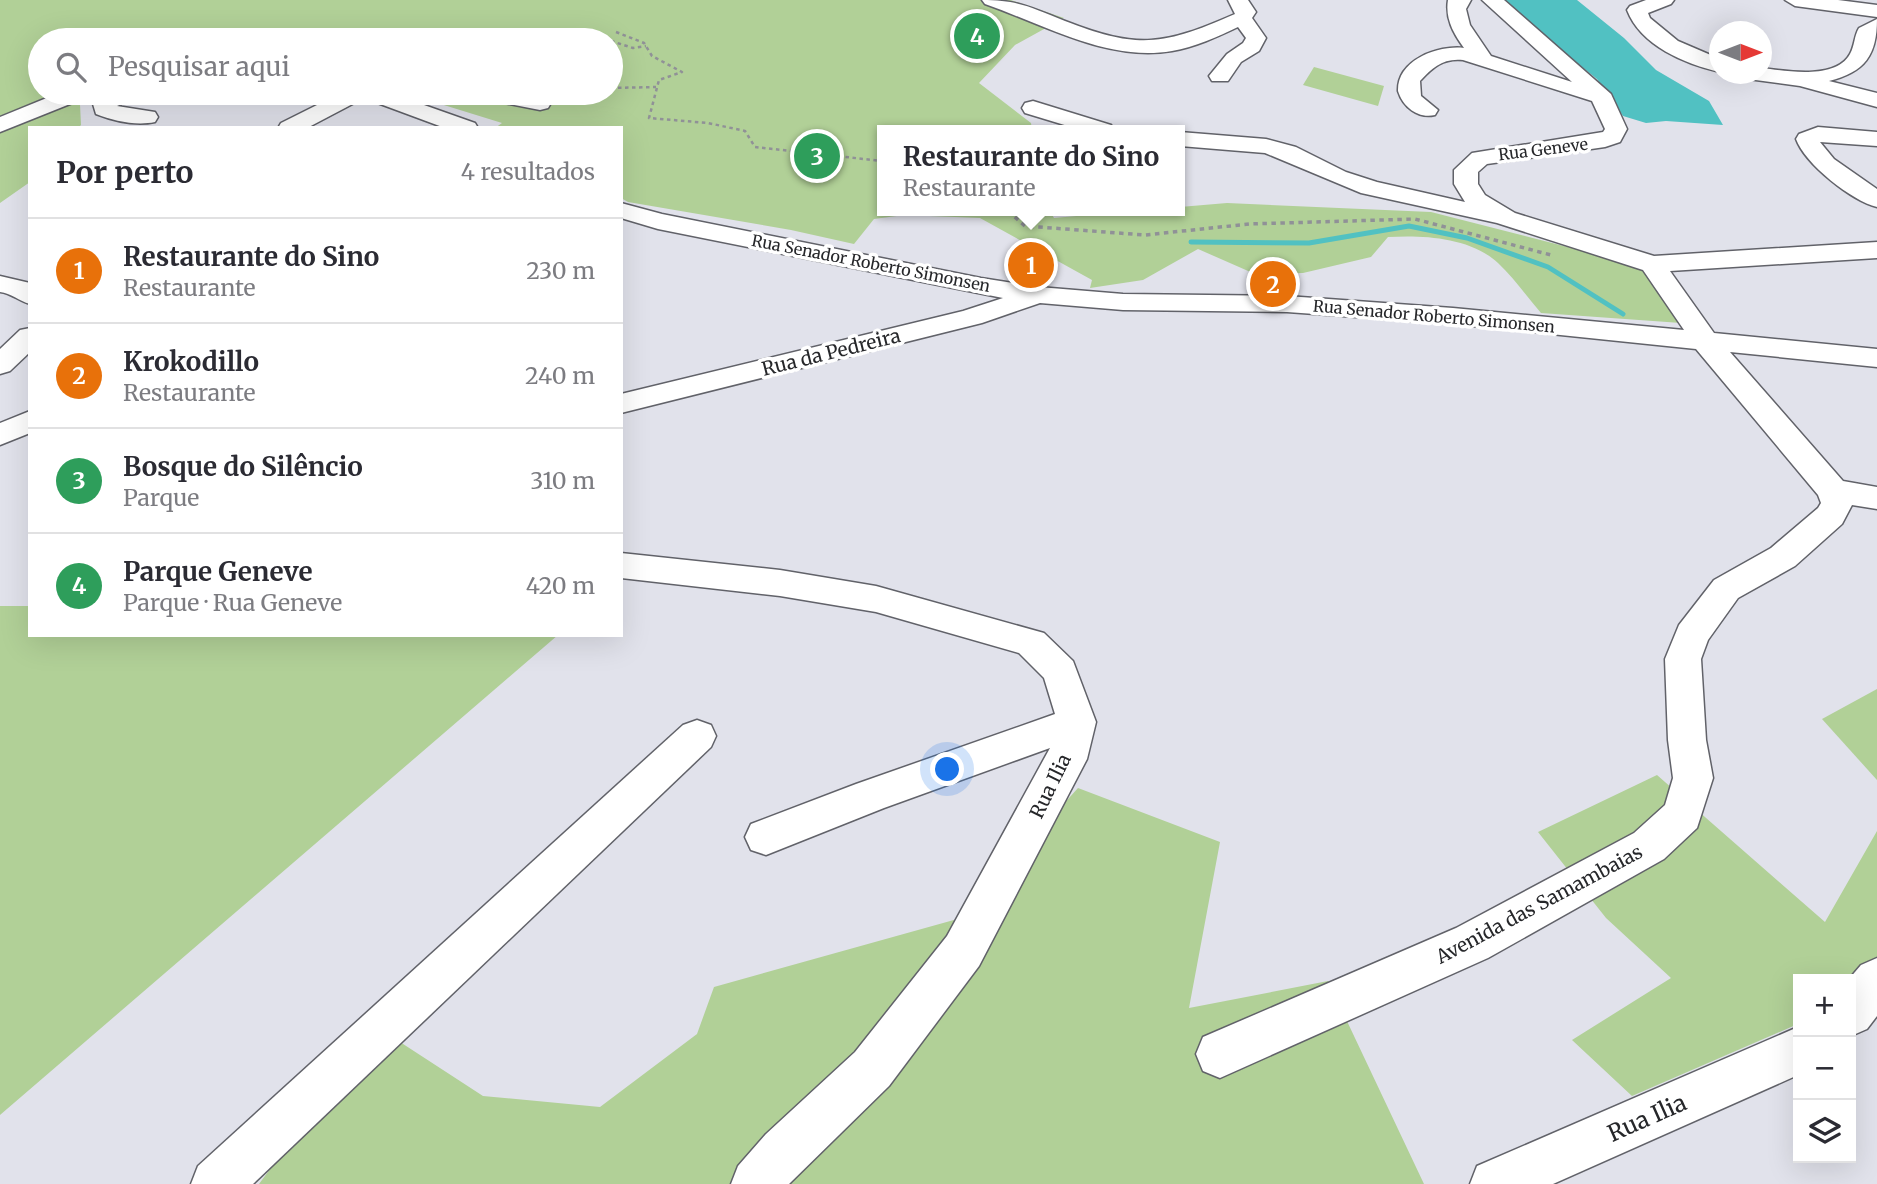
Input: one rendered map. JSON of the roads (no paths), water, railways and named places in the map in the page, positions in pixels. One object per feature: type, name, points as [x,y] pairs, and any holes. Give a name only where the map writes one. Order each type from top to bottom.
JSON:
[{"type":"street","points":[[992,0],[1084,36],[1116,45],[1146,48],[1197,38],[1240,9],[1256,38],[1252,47],[1234,58],[1220,76]]},
{"type":"street","points":[[1461,0],[1457,1],[1456,9],[1465,36],[1484,60]]},
{"type":"street","name":"Rua Geneve","points":[[1492,0],[1511,14],[1603,99],[1616,129],[1612,137],[1597,142],[1480,158],[1466,170],[1465,184],[1476,200],[1506,218],[1652,264]]},
{"type":"street","points":[[1795,0],[1877,11]]},
{"type":"street","points":[[1699,60],[1673,12],[1637,9],[1638,16],[1678,50],[1699,60],[1709,63]]},
{"type":"street","points":[[1801,80],[1833,73],[1850,65],[1859,58],[1866,32],[1877,25]]},
{"type":"street","points":[[1427,110],[1413,103],[1408,92],[1409,80],[1428,60],[1445,52],[1466,54],[1603,99]]},
{"type":"street","points":[[1772,76],[1801,80],[1877,100]]},
{"type":"street","points":[[0,125],[48,105]]},
{"type":"street","points":[[104,105],[104,109],[117,114],[147,117]]},
{"type":"street","points":[[293,126],[334,105]]},
{"type":"street","points":[[401,105],[461,126]]},
{"type":"street","points":[[1033,108],[1087,125]]},
{"type":"street","points":[[1877,147],[1866,138],[1818,134],[1807,139],[1808,146],[1819,159],[1877,200]]},
{"type":"street","points":[[1185,139],[1266,146],[1289,152],[1338,177],[1370,188],[1506,218]]},
{"type":"street","name":"Rua Senador Roberto Simonsen","points":[[623,211],[658,221],[981,286],[1039,295],[1123,302],[1300,305],[1453,316],[1877,358]]},
{"type":"street","points":[[1652,264],[1877,250]]},
{"type":"street","points":[[1652,264],[1705,341],[1833,491],[1877,498]]},
{"type":"street","points":[[0,284],[16,285],[28,294]]},
{"type":"street","name":"Rua da Pedreira","points":[[623,404],[972,317],[1039,295]]},
{"type":"street","points":[[0,365],[28,339]]},
{"type":"street","points":[[0,435],[28,422]]},
{"type":"street","name":"Avenida das Samambaias","points":[[1220,1054],[1472,943],[1648,846],[1683,816],[1693,778],[1687,740],[1683,659],[1692,635],[1726,589],[1783,557],[1830,516],[1837,503],[1833,491]]},
{"type":"street","points":[[623,565],[780,583],[876,599],[1031,643],[1060,671],[1077,722],[870,796],[766,837]]},
{"type":"street","name":"Rua Ilia","points":[[756,1184],[784,1152],[872,1069],[963,951],[1067,759],[1077,722]]},
{"type":"street","points":[[216,1184],[697,736]]},
{"type":"street","points":[[1856,1007],[1877,980]]},
{"type":"street","name":"Rua Ilia","points":[[1495,1184],[1793,1053]]},
{"type":"water","points":[[1498,0],[1577,0],[1624,38],[1656,70],[1709,101],[1723,125],[1666,121],[1646,123],[1623,116],[1597,79]]},
{"type":"waterway","points":[[1191,242],[1309,243],[1409,226],[1467,238],[1548,267],[1623,314]]},
{"type":"place","name":"Parque Geneve","points":[[977,36]]},
{"type":"place","name":"Bosque do Silêncio","points":[[817,156]]},
{"type":"place","name":"Restaurante do Sino","points":[[1031,265]]},
{"type":"place","name":"Krokodillo","points":[[1273,284]]}]
